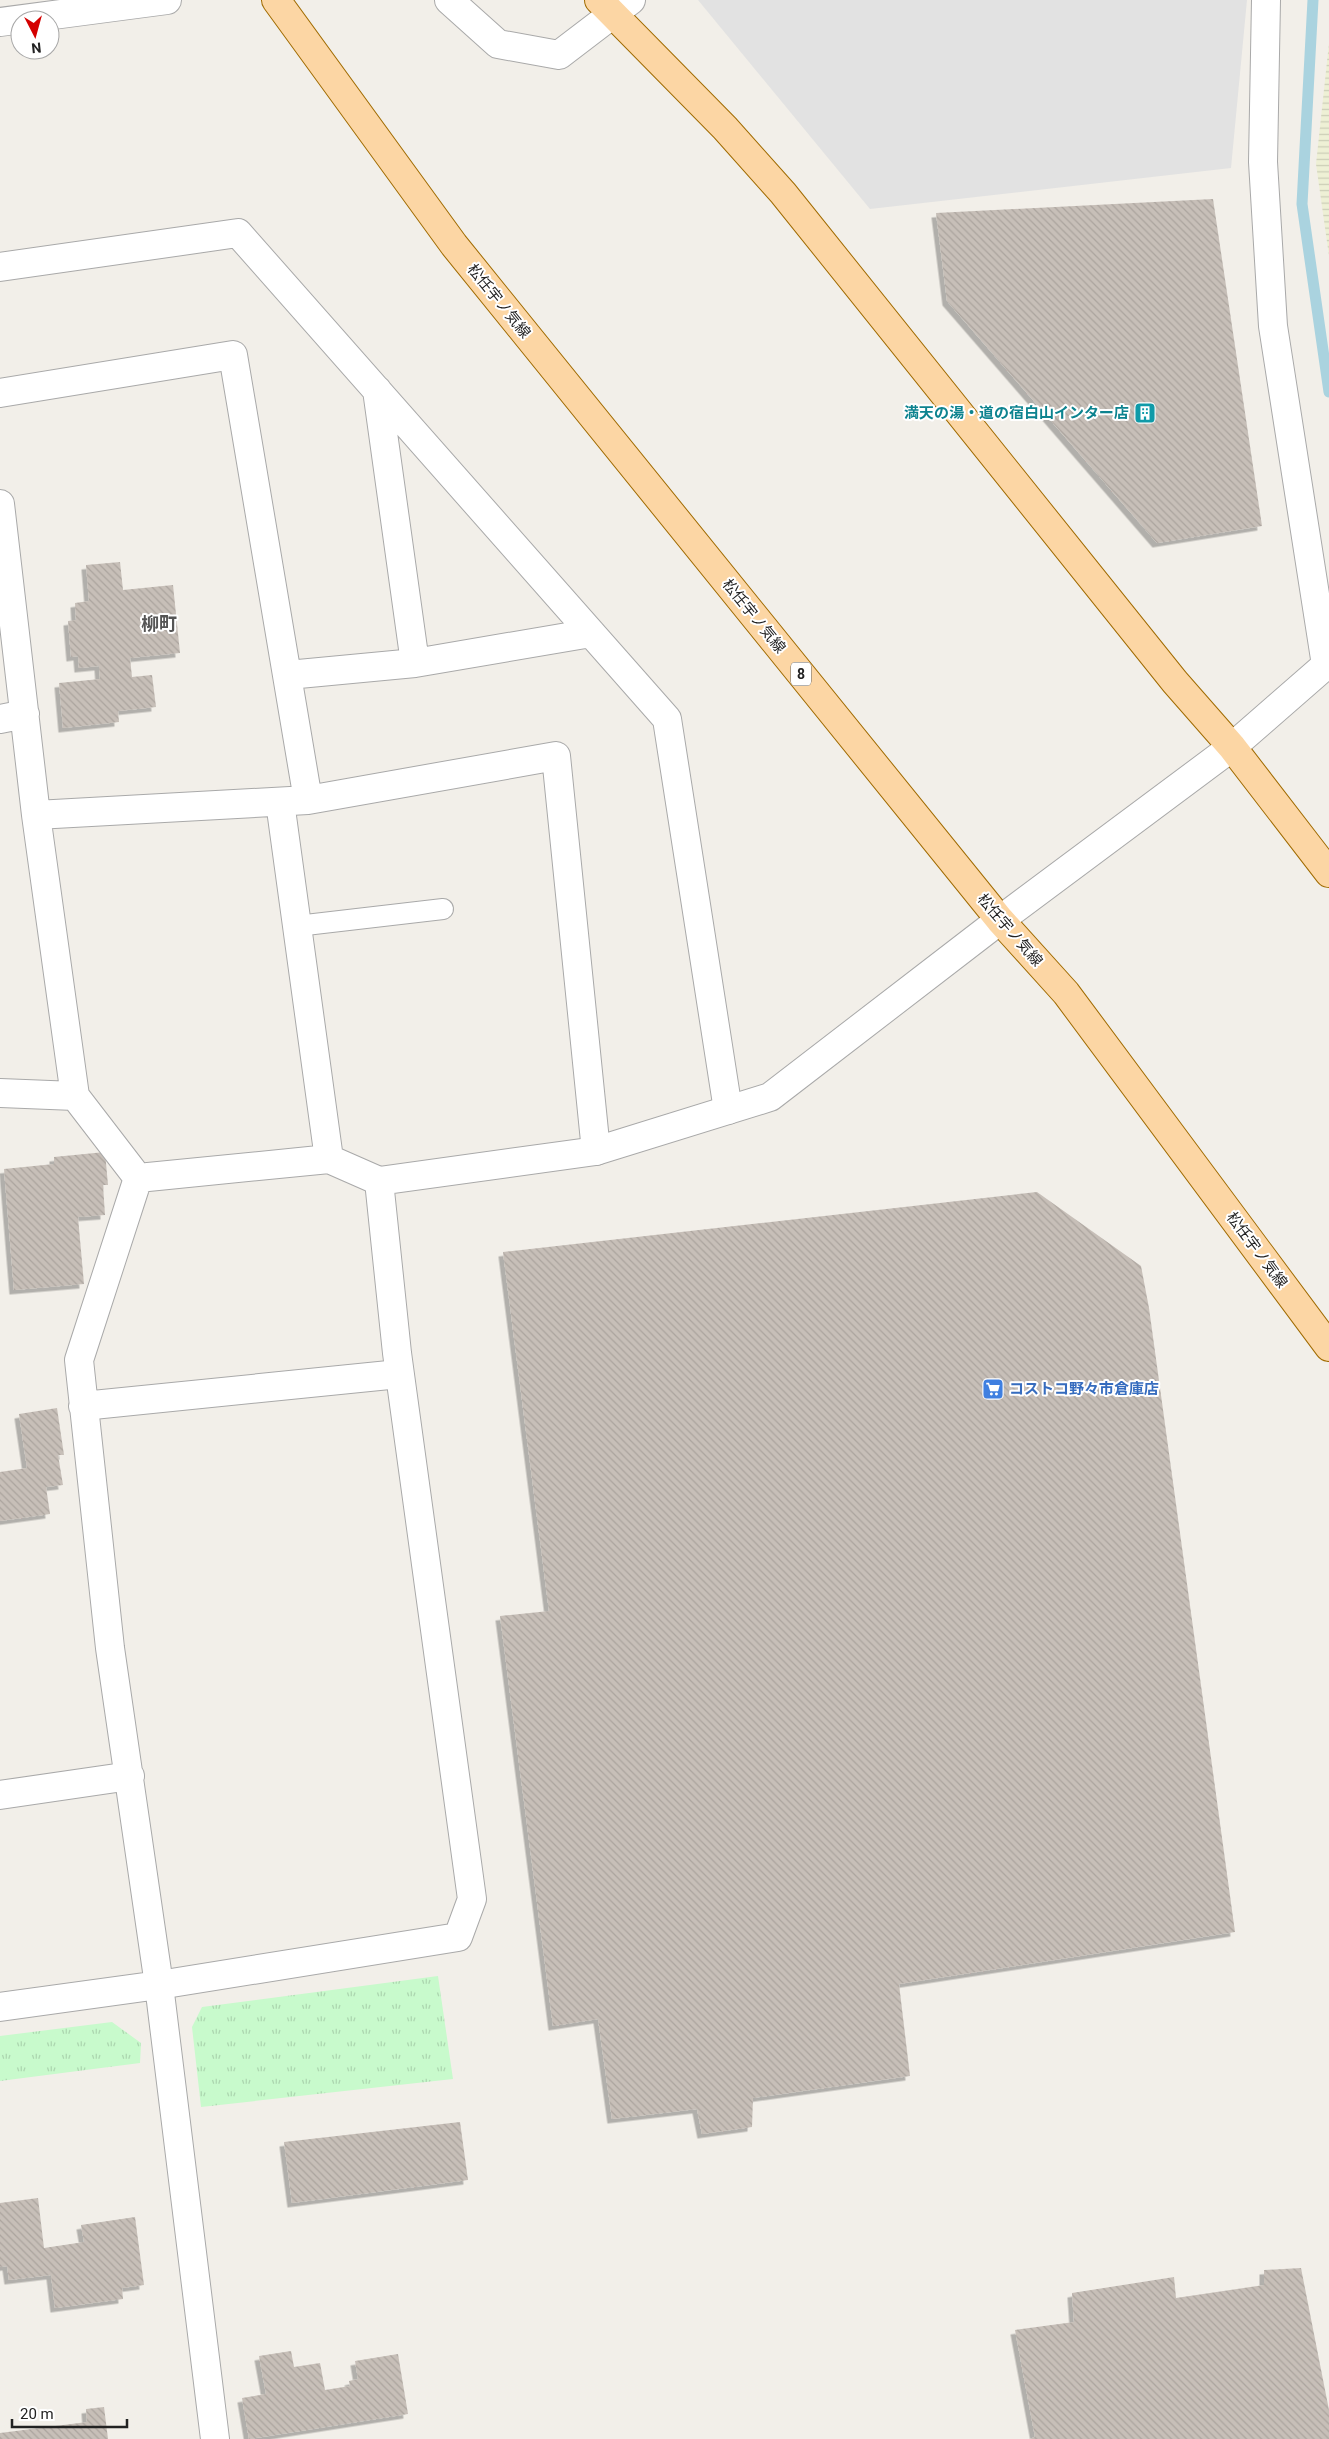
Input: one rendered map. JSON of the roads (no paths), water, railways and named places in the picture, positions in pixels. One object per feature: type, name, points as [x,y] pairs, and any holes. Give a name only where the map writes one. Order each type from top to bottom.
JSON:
[{"type":"main road","name":"松任宇ノ気線","points":[[276,0],[454,245],[1000,920],[1066,993],[1329,1347]]},
{"type":"main road","points":[[614,5],[783,193],[1175,682],[1232,747],[1329,873]]},
{"type":"street","points":[[0,22],[167,0]]},
{"type":"street","points":[[449,0],[498,44],[559,55],[614,5]]},
{"type":"street","points":[[138,1178],[328,1159],[380,1180],[596,1151],[770,1097],[1000,920],[1232,747],[1326,665],[1273,326],[1263,162],[1266,0]]},
{"type":"street","points":[[0,267],[238,233],[667,720],[728,1110]]},
{"type":"street","points":[[0,392],[233,355],[308,800]]},
{"type":"street","points":[[377,390],[415,663]]},
{"type":"street","points":[[0,504],[13,717],[36,815],[75,1096],[138,1178]]},
{"type":"street","points":[[288,675],[415,663],[591,633]]},
{"type":"street","points":[[36,815],[308,800],[556,756],[596,1151]]},
{"type":"street","points":[[280,802],[328,1159]]},
{"type":"street","points":[[0,1093],[75,1096]]},
{"type":"street","points":[[138,1178],[79,1360],[110,1648],[159,1985],[214,2439]]},
{"type":"street","points":[[0,2007],[159,1985],[458,1936],[472,1899],[399,1374],[380,1180]]},
{"type":"street","points":[[83,1406],[399,1374]]},
{"type":"street","points":[[0,1795],[130,1776]]},
{"type":"lane","points":[[297,926],[443,909]]},
{"type":"waterway","points":[[1313,0],[1302,204],[1329,392]]},
{"type":"place","name":"満天の湯・道の宿白山インター店","points":[[1145,413]]},
{"type":"place","name":"コストコ野々市倉庫店","points":[[993,1389]]},
{"type":"district","name":"柳町","points":[[159,624]]}]
